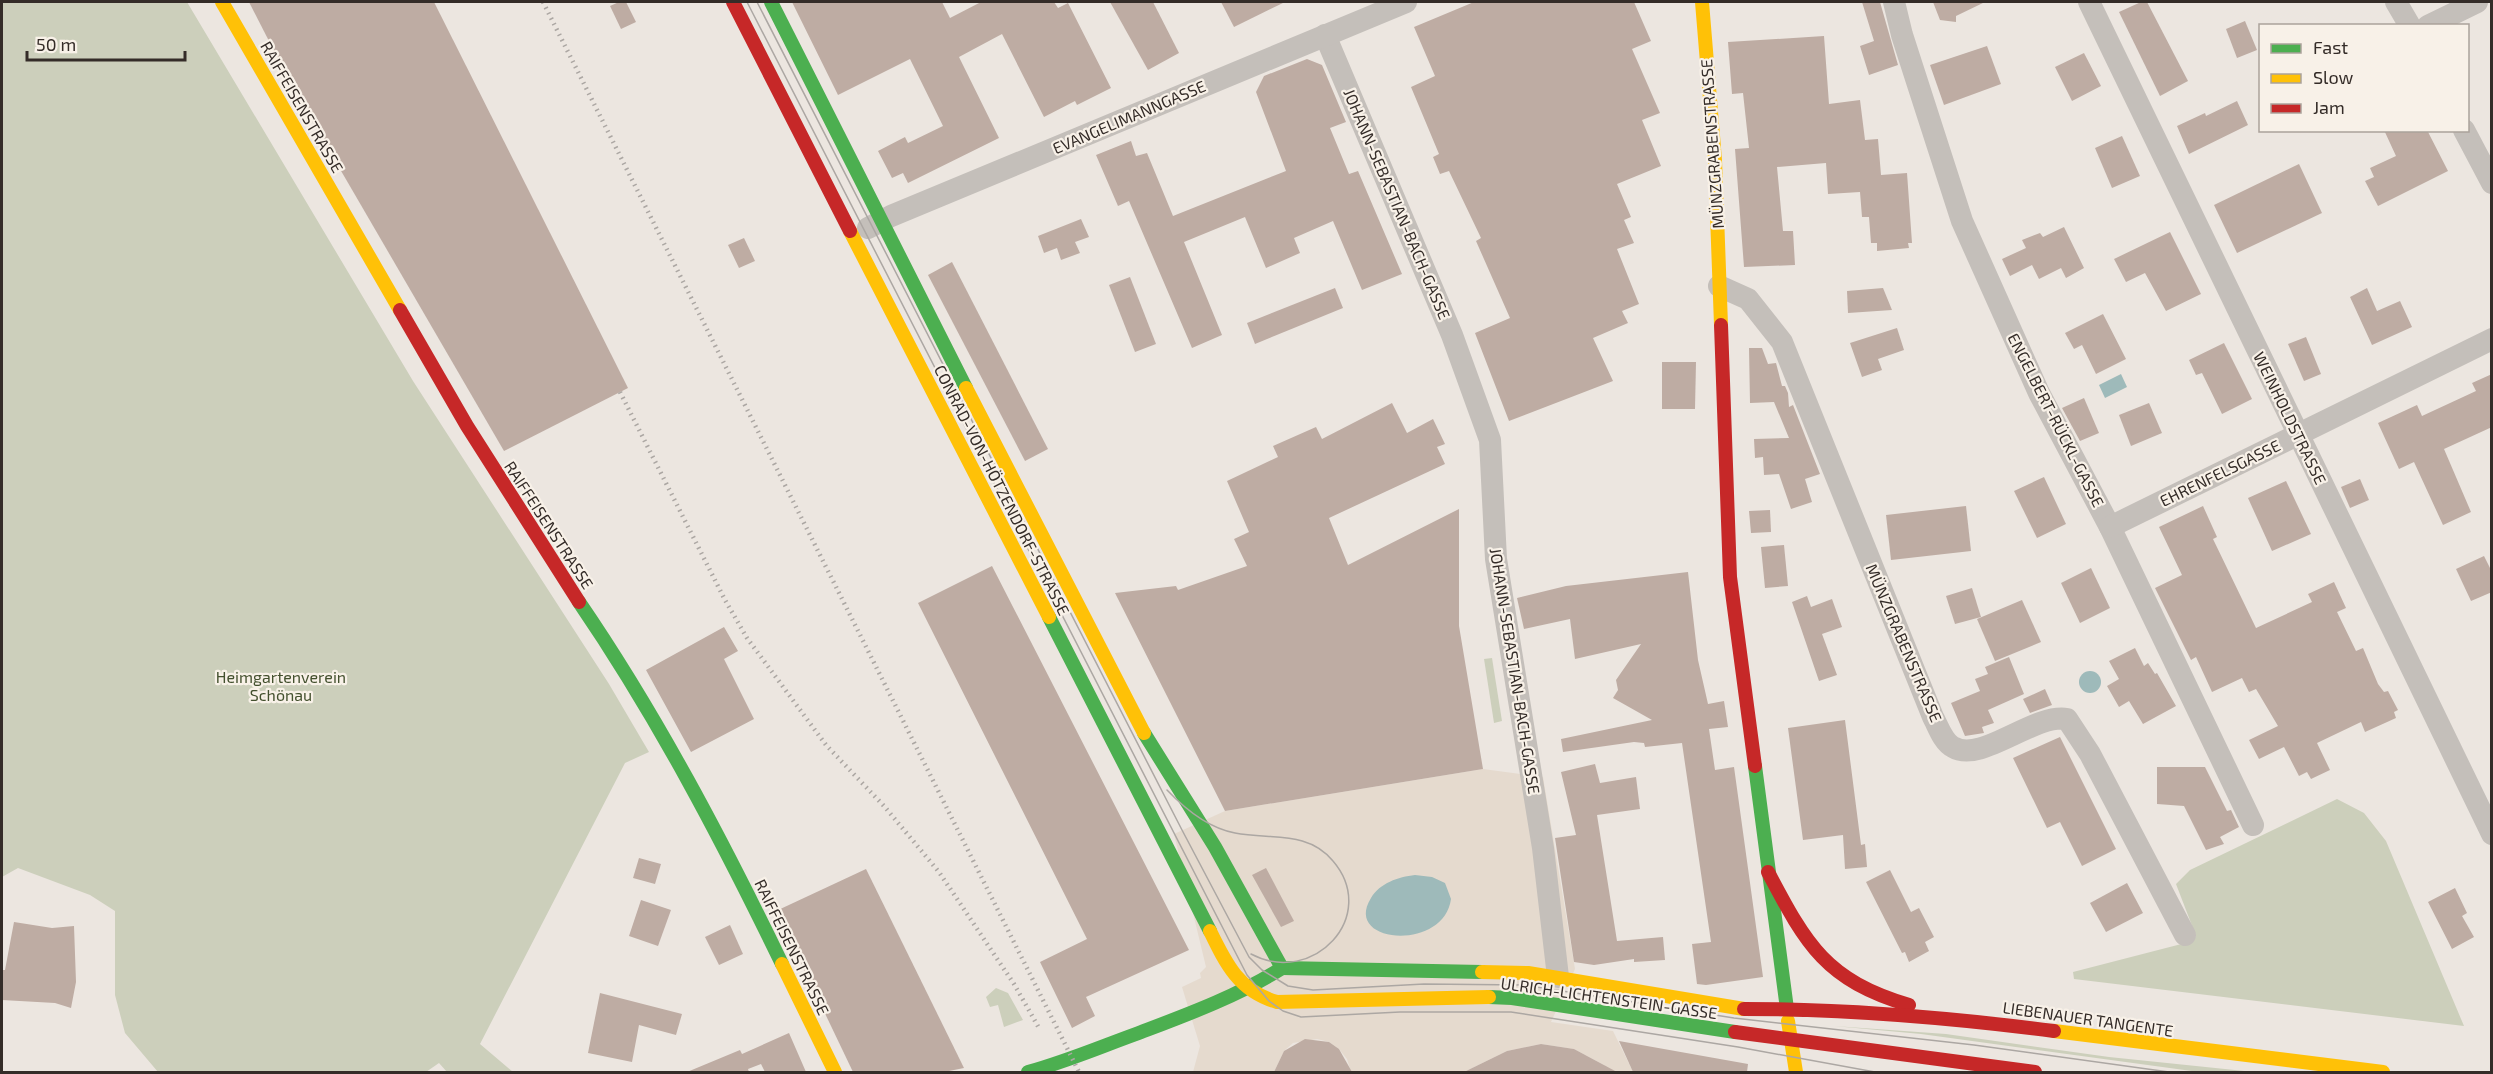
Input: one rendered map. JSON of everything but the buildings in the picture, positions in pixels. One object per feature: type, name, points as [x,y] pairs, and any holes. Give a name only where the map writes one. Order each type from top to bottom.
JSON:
[{"type":"main road","name":"RAIFFEISENSTRASSE","points":[[222,2],[467,426],[536,538],[626,671],[749,896],[835,1072]]},
{"type":"main road","name":"CONRAD-VON-HÖTZENDORF-STRASSE","points":[[733,2],[1227,965],[1246,989]]},
{"type":"main road","name":"CONRAD-VON-HÖTZENDORF-STRASSE","points":[[771,2],[880,222],[1144,733],[1215,848],[1282,968]]},
{"type":"main road","name":"MÜNZGRABENSTRASSE","points":[[1702,2],[1715,160],[1730,577],[1790,1041],[1796,1072]]},
{"type":"main road","points":[[1768,872],[1797,927],[1833,972],[1881,998],[1974,1021]]},
{"type":"main road","name":"ULRICH-LICHTENSTEIN-GASSE","points":[[1282,968],[1450,970],[1558,977],[1733,1009],[1787,1009]]},
{"type":"main road","points":[[1028,1072],[1058,1065],[1246,989],[1282,968]]},
{"type":"main road","name":"ULRICH-LICHTENSTEIN-GASSE","points":[[1246,989],[1269,1001],[1287,1004],[1473,997],[1512,998],[1790,1041]]},
{"type":"main road","name":"LIEBENAUER TANGENTE","points":[[1787,1009],[1974,1021],[2383,1072]]},
{"type":"main road","points":[[1790,1041],[2035,1072]]},
{"type":"main road","points":[[1886,1066],[1924,1058]]},
{"type":"street","name":"EVANGELIMANNGASSE","points":[[854,236],[880,222],[1406,2]]},
{"type":"street","name":"ENGELBERT-RÜCKL-GASSE","points":[[1894,2],[1902,35],[1962,221],[2039,393],[2110,527],[2253,825]]},
{"type":"street","name":"WEINHOLDSTRASSE","points":[[2088,2],[2492,834]]},
{"type":"street","points":[[2396,2],[2409,24]]},
{"type":"street","points":[[2432,24],[2477,2]]},
{"type":"street","name":"JOHANN-SEBASTIAN-BACH-GASSE","points":[[1325,35],[1452,335],[1491,444],[1496,559],[1543,848],[1558,977]]},
{"type":"street","points":[[2465,132],[2492,183]]},
{"type":"street","name":"MÜNZGRABENSTRASSE","points":[[1719,286],[1748,299],[1782,342],[1932,717],[1947,743],[1954,748],[1974,750],[2049,720],[2067,719],[2090,754],[2185,935]]},
{"type":"street","name":"EHRENFELSGASSE","points":[[2110,527],[2492,339]]},
{"type":"green space","name":"Heimgartenverein Schönau","points":[[2,2],[187,2],[413,381],[609,684],[649,752],[625,763],[480,1044],[513,1072],[447,1072],[439,1063],[426,1072],[158,1072],[125,1033],[115,995],[115,911],[90,895],[18,868],[2,877]]},
{"type":"green space","points":[[1492,658],[1502,721],[1494,723],[1484,659]]},
{"type":"green space","points":[[2337,799],[2364,813],[2386,841],[2464,1026],[2074,979],[2073,972],[2193,941],[2196,936],[2176,884],[2190,870]]},
{"type":"green space","points":[[996,988],[1008,993],[1023,1020],[1004,1027],[998,1005],[990,1007],[986,997]]},
{"type":"green space","points":[[1834,1026],[1946,1034],[2109,1057],[2254,1072],[2199,1072],[1921,1034]]},
{"type":"shaded area","points":[[1483,769],[1543,777],[1575,969],[1551,1022],[1613,1031],[1633,1072],[1610,1072],[1604,1065],[1574,1049],[1541,1044],[1507,1051],[1464,1072],[1351,1072],[1347,1059],[1339,1049],[1329,1042],[1317,1039],[1293,1043],[1284,1051],[1274,1072],[1193,1072],[1200,1046],[1182,987],[1201,978],[1200,973],[1206,967],[1174,834],[1225,811]]},
{"type":"water","points":[[2121,374],[2127,387],[2105,398],[2099,385]]},
{"type":"water","points":[[2086,671],[2094,671],[2101,678],[2101,686],[2094,693],[2086,693],[2079,686],[2079,678]]},
{"type":"water","points":[[1415,875],[1432,877],[1445,883],[1451,899],[1444,916],[1431,928],[1415,934],[1398,936],[1382,933],[1370,925],[1366,913],[1371,898],[1379,888],[1402,877]]},
{"type":"tram line","points":[[747,2],[1247,975],[1269,1001],[1283,1011],[1301,1017],[1400,1012],[1511,1012],[1738,1047],[1875,1072]]},
{"type":"tram line","points":[[757,2],[1182,830],[1249,957],[1262,970],[1288,986],[1313,990],[1424,984],[1524,985],[1734,1018],[1974,1045],[2169,1072]]},
{"type":"tram line","points":[[1167,790],[1198,817],[1225,831],[1288,838],[1312,845],[1323,851],[1333,861],[1346,882],[1349,903],[1344,923],[1333,940],[1317,954],[1297,961],[1274,962],[1251,954]]},
{"type":"railway","points":[[543,2],[1079,1072]]},
{"type":"railway","points":[[620,392],[725,600],[747,638],[826,745],[884,806],[939,872],[1014,984],[1039,1028]]},
{"type":"traffic: fast","points":[[771,2],[966,388]]},
{"type":"traffic: fast","points":[[579,602],[662,734],[736,871],[782,964]]},
{"type":"traffic: fast","points":[[1049,617],[1210,931]]},
{"type":"traffic: fast","points":[[1144,733],[1215,847],[1282,968],[1482,972]]},
{"type":"traffic: fast","points":[[1755,766],[1787,1009]]},
{"type":"traffic: fast","points":[[1028,1072],[1069,1059],[1229,997],[1282,968]]},
{"type":"traffic: fast","points":[[1489,997],[1512,998],[1735,1032]]},
{"type":"traffic: slow","points":[[222,2],[400,310]]},
{"type":"traffic: slow","points":[[1702,2],[1715,160],[1721,325]]},
{"type":"traffic: slow","points":[[850,231],[1049,617]]},
{"type":"traffic: slow","points":[[966,388],[1144,733]]},
{"type":"traffic: slow","points":[[1210,931],[1235,975],[1253,991],[1277,1002],[1489,997]]},
{"type":"traffic: slow","points":[[782,964],[835,1072]]},
{"type":"traffic: slow","points":[[1482,972],[1528,973],[1744,1009]]},
{"type":"traffic: slow","points":[[1788,1021],[1796,1072]]},
{"type":"traffic: slow","points":[[2054,1031],[2383,1072]]},
{"type":"traffic: jam","points":[[733,2],[850,231]]},
{"type":"traffic: jam","points":[[400,310],[467,426],[579,602]]},
{"type":"traffic: jam","points":[[1721,325],[1730,577],[1755,766]]},
{"type":"traffic: jam","points":[[1768,872],[1795,920],[1822,957],[1857,984],[1909,1005]]},
{"type":"traffic: jam","points":[[1744,1009],[1900,1015],[2054,1031]]},
{"type":"traffic: jam","points":[[1735,1032],[2035,1072]]}]
